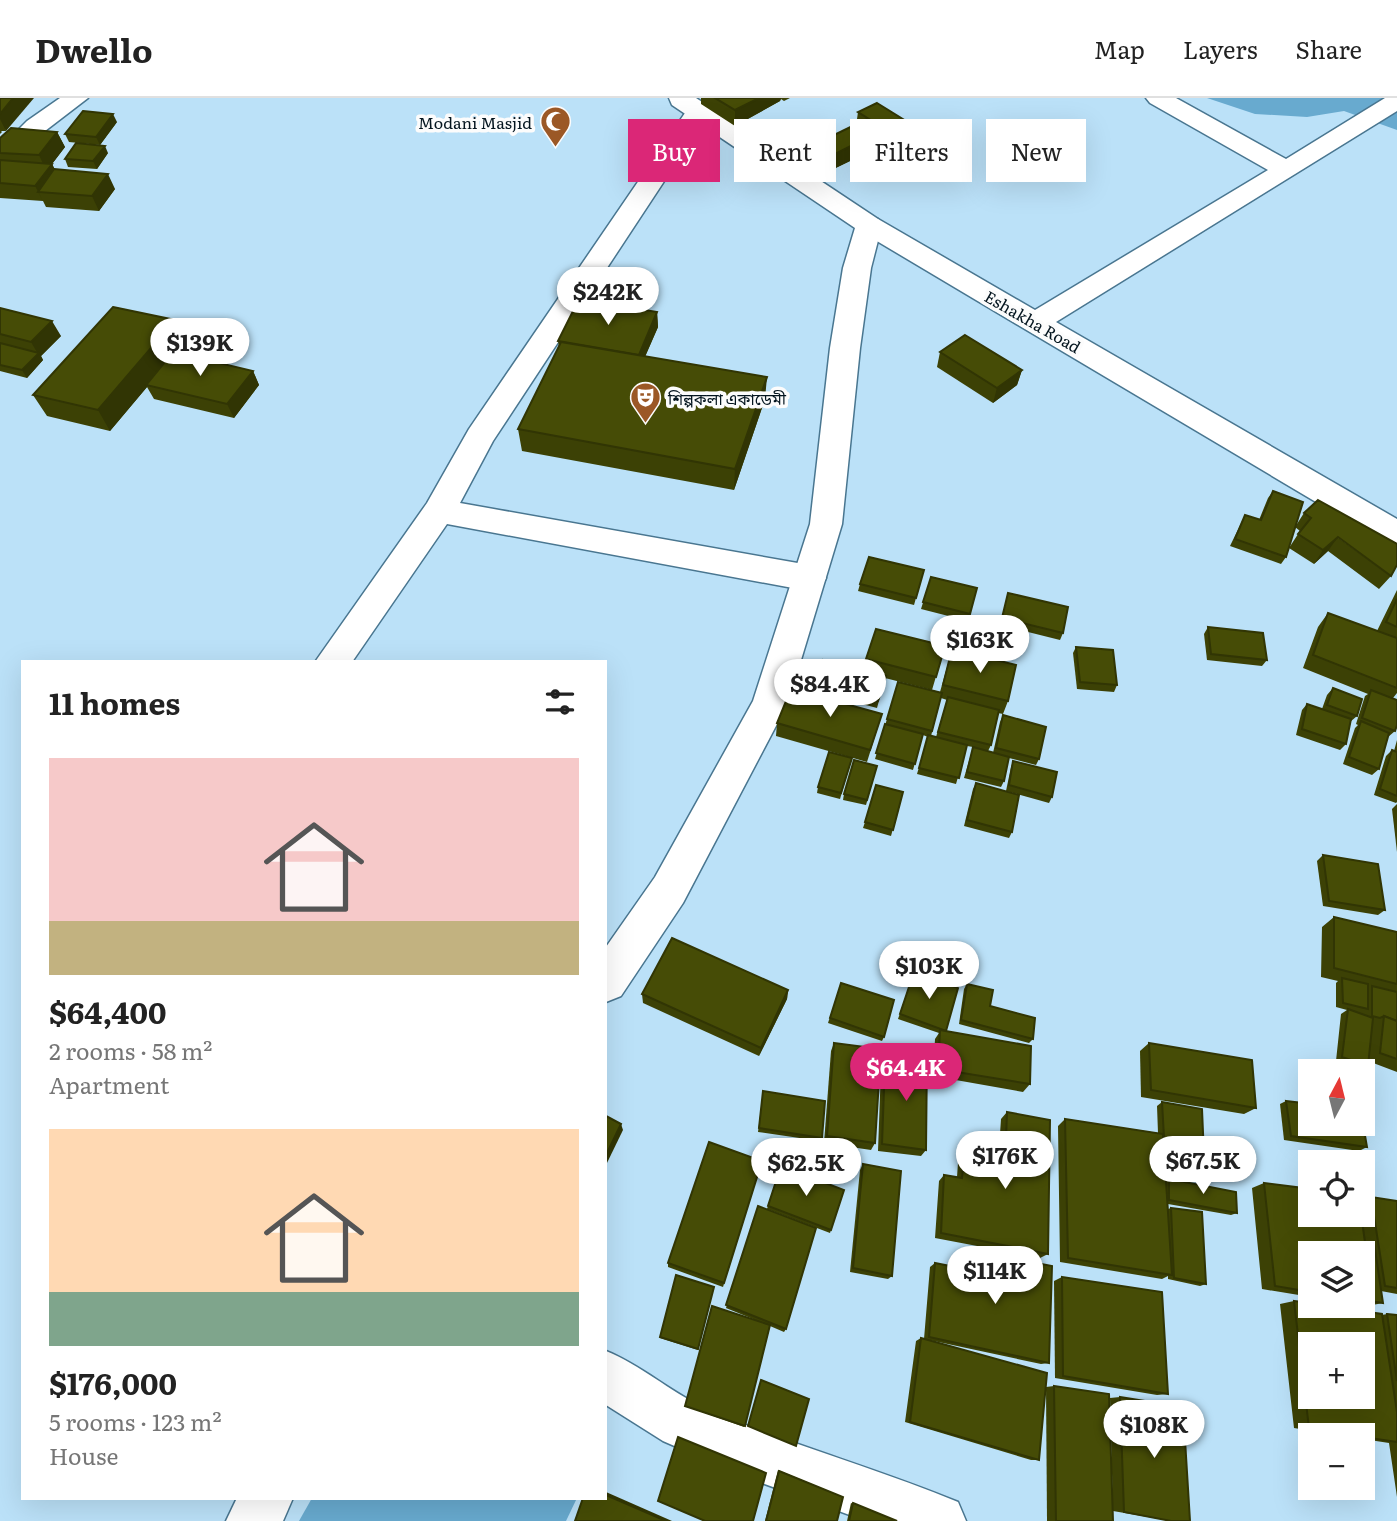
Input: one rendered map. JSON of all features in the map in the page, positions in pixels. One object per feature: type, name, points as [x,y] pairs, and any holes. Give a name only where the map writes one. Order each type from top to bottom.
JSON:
[{"type":"street","points":[[0,162],[36,126],[76,98]]},
{"type":"street","points":[[1158,98],[1287,170]]},
{"type":"street","points":[[1035,321],[1316,153],[1397,101]]},
{"type":"street","points":[[333,660],[439,511],[480,437],[684,102]]},
{"type":"street","name":"Eshakha Road","points":[[684,102],[869,225],[1397,534]]},
{"type":"street","points":[[607,981],[669,890],[770,703],[826,524],[845,348],[857,268],[869,225]]},
{"type":"street","points":[[439,511],[809,578]]},
{"type":"street","points":[[607,1377],[681,1423],[748,1452],[939,1521]]},
{"type":"street","points":[[253,1521],[266,1500]]},
{"type":"water","points":[[1207,98],[1397,98],[1397,130],[1344,111],[1307,117],[1255,114]]},
{"type":"water","points":[[311,1500],[576,1500],[566,1521],[299,1521]]},
{"type":"building","points":[[0,98],[13,98],[0,114]]},
{"type":"building","points":[[715,98],[759,98],[735,110]]},
{"type":"building","points":[[877,103],[903,119],[869,119],[858,112]]},
{"type":"building","points":[[83,111],[113,114],[96,137],[65,134]]},
{"type":"building","points":[[850,127],[850,146],[836,154],[836,134]]},
{"type":"building","points":[[11,128],[57,132],[39,155],[0,153],[0,138]]},
{"type":"building","points":[[76,143],[105,146],[93,161],[65,159]]},
{"type":"building","points":[[0,160],[52,164],[35,186],[0,183]]},
{"type":"building","points":[[54,169],[108,174],[92,196],[38,192]]},
{"type":"building","points":[[579,299],[657,312],[639,355],[558,341]]},
{"type":"building","points":[[113,307],[175,320],[98,410],[33,395]]},
{"type":"building","points":[[0,308],[52,321],[31,342],[0,334]]},
{"type":"building","points":[[965,335],[1022,370],[997,388],[940,352]]},
{"type":"building","name":"শিল্পকলা একাডেমী","points":[[561,342],[767,377],[735,469],[518,429]]},
{"type":"building","points":[[0,343],[39,353],[22,370],[0,365]]},
{"type":"building","points":[[173,352],[253,371],[227,404],[146,385]]},
{"type":"building","points":[[1273,491],[1303,502],[1286,557],[1235,539],[1245,515],[1261,520]]},
{"type":"building","points":[[1318,500],[1397,544],[1397,565],[1391,576],[1338,537],[1323,550],[1298,534],[1311,518],[1304,513]]},
{"type":"building","points":[[869,557],[924,570],[916,598],[860,584]]},
{"type":"building","points":[[931,577],[977,588],[970,614],[923,602]]},
{"type":"building","points":[[1008,593],[1068,607],[1063,633],[1002,618]]},
{"type":"building","points":[[1397,599],[1397,627],[1386,622]]},
{"type":"building","points":[[1328,613],[1397,638],[1397,688],[1313,655]]},
{"type":"building","points":[[1208,627],[1263,633],[1267,660],[1211,654]]},
{"type":"building","points":[[876,629],[945,646],[936,677],[866,659]]},
{"type":"building","points":[[1076,647],[1113,650],[1117,685],[1080,682]]},
{"type":"building","points":[[952,649],[1016,665],[1008,701],[943,685]]},
{"type":"building","points":[[823,660],[886,676],[878,701],[814,684]]},
{"type":"building","points":[[898,682],[942,693],[932,731],[887,719]]},
{"type":"building","points":[[1333,688],[1362,699],[1357,716],[1327,705]]},
{"type":"building","points":[[791,689],[882,714],[870,750],[777,723]]},
{"type":"building","points":[[1371,690],[1397,700],[1395,731],[1362,718]]},
{"type":"building","points":[[948,697],[999,710],[991,745],[938,732]]},
{"type":"building","points":[[1307,704],[1351,719],[1346,744],[1302,729]]},
{"type":"building","points":[[1003,715],[1046,727],[1039,759],[996,748]]},
{"type":"building","points":[[1361,721],[1389,733],[1379,769],[1349,757]]},
{"type":"building","points":[[885,724],[923,734],[915,764],[876,753]]},
{"type":"building","points":[[928,735],[967,745],[959,778],[919,768]]},
{"type":"building","points":[[973,747],[1009,757],[1004,781],[967,772]]},
{"type":"building","points":[[1392,750],[1397,752],[1397,796],[1380,789]]},
{"type":"building","points":[[829,752],[852,758],[841,793],[818,787]]},
{"type":"building","points":[[854,760],[877,766],[867,800],[844,794]]},
{"type":"building","points":[[1013,761],[1057,772],[1052,797],[1009,785]]},
{"type":"building","points":[[976,783],[1019,795],[1012,832],[967,820]]},
{"type":"building","points":[[876,785],[903,792],[893,830],[865,822]]},
{"type":"building","points":[[1323,855],[1378,864],[1385,910],[1329,901]]},
{"type":"building","points":[[1334,917],[1397,932],[1397,984],[1334,968]]},
{"type":"building","points":[[672,938],[788,990],[761,1048],[642,994]]},
{"type":"building","points":[[914,972],[958,988],[946,1031],[900,1014]]},
{"type":"building","points":[[1342,978],[1368,984],[1368,1009],[1343,1003]]},
{"type":"building","points":[[841,983],[894,1000],[884,1037],[830,1018]]},
{"type":"building","points":[[967,984],[993,990],[990,1006],[1035,1018],[1033,1039],[961,1020]]},
{"type":"building","points":[[1372,986],[1397,992],[1397,1021],[1384,1016],[1372,1016]]},
{"type":"building","points":[[1348,1009],[1373,1018],[1369,1059],[1342,1057]]},
{"type":"building","points":[[1384,1016],[1397,1021],[1397,1059],[1380,1053]]},
{"type":"building","points":[[940,1030],[1031,1046],[1030,1084],[938,1069]]},
{"type":"building","points":[[834,1043],[881,1049],[875,1143],[827,1136]]},
{"type":"building","points":[[1149,1043],[1252,1060],[1256,1108],[1151,1090]]},
{"type":"building","points":[[909,1052],[927,1054],[926,1150],[882,1144],[885,1061],[909,1063]]},
{"type":"building","points":[[763,1091],[825,1101],[822,1138],[759,1128]]},
{"type":"building","points":[[1286,1101],[1298,1102],[1298,1136],[1365,1136],[1367,1147],[1291,1136]]},
{"type":"building","points":[[1162,1102],[1202,1109],[1205,1179],[1166,1172]]},
{"type":"building","points":[[1007,1112],[1050,1120],[1048,1254],[941,1233],[944,1175],[962,1178],[964,1157],[1005,1165]]},
{"type":"building","points":[[607,1117],[621,1124],[607,1153]]},
{"type":"building","points":[[1065,1119],[1163,1134],[1172,1275],[1068,1258]]},
{"type":"building","points":[[709,1142],[762,1161],[724,1283],[668,1263]]},
{"type":"building","points":[[863,1164],[901,1171],[892,1276],[853,1268]]},
{"type":"building","points":[[781,1166],[844,1190],[831,1230],[768,1206]]},
{"type":"building","points":[[1169,1179],[1236,1192],[1237,1213],[1169,1200]]},
{"type":"building","points":[[1264,1183],[1298,1187],[1298,1227],[1363,1227],[1365,1241],[1298,1241],[1298,1290],[1275,1286]]},
{"type":"building","points":[[1375,1198],[1397,1201],[1397,1288],[1385,1286],[1375,1222]]},
{"type":"building","points":[[758,1206],[816,1228],[786,1329],[726,1305]]},
{"type":"building","points":[[1171,1208],[1202,1212],[1206,1284],[1174,1278]]},
{"type":"building","points":[[1375,1250],[1383,1303],[1375,1302]]},
{"type":"building","points":[[976,1251],[1052,1266],[1049,1363],[929,1337],[935,1263],[975,1271]]},
{"type":"building","points":[[676,1275],[714,1287],[698,1349],[660,1337]]},
{"type":"building","points":[[1062,1277],[1162,1292],[1168,1394],[1063,1376]]},
{"type":"building","points":[[1294,1301],[1298,1301],[1298,1318],[1375,1318],[1375,1313],[1382,1314],[1397,1412],[1397,1442],[1375,1439],[1375,1423],[1308,1423],[1307,1409],[1375,1409],[1375,1332],[1298,1332],[1298,1335]]},
{"type":"building","points":[[712,1306],[770,1325],[745,1426],[685,1406]]},
{"type":"building","points":[[1387,1314],[1397,1315],[1397,1381]]},
{"type":"building","points":[[921,1338],[1047,1373],[1039,1460],[910,1422]]},
{"type":"building","points":[[761,1380],[809,1399],[796,1446],[748,1426]]},
{"type":"building","points":[[1054,1386],[1109,1394],[1113,1521],[1056,1521]]},
{"type":"building","points":[[1120,1397],[1183,1407],[1190,1521],[1171,1521],[1124,1512]]},
{"type":"building","points":[[678,1437],[766,1473],[753,1521],[705,1521],[658,1501]]},
{"type":"building","points":[[779,1471],[843,1497],[837,1521],[766,1521]]},
{"type":"building","points":[[607,1495],[666,1521],[575,1521],[582,1500],[607,1500]]},
{"type":"building","points":[[853,1503],[897,1521],[849,1521]]},
{"type":"place","name":"Modani Masjid","points":[[555,149]]},
{"type":"place","name":"শিল্পকলা একাডেমী","points":[[645,425]]}]
